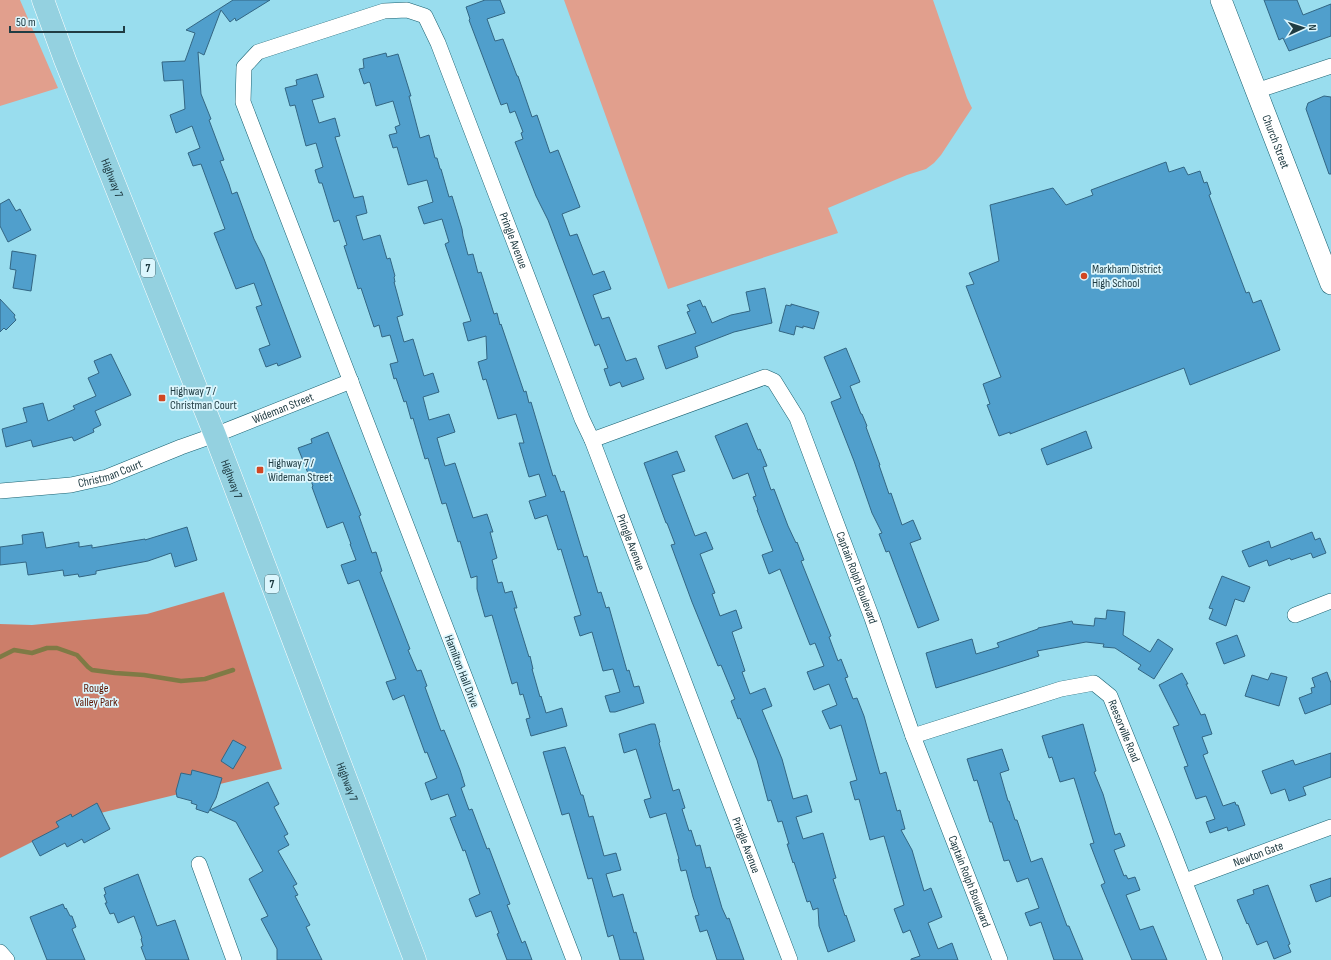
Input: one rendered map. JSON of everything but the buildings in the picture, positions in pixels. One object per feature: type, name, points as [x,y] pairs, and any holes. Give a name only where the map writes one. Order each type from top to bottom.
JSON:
[{"type":"main road","name":"Highway 7","points":[[43,0],[65,60],[215,435],[415,960]]},
{"type":"street","name":"Church Street","points":[[1221,0],[1331,284]]},
{"type":"street","name":"Pringle Avenue","points":[[351,381],[243,102],[244,67],[258,52],[384,11],[407,10],[425,16],[438,43],[582,419],[592,440],[790,960]]},
{"type":"street","points":[[1256,91],[1331,66]]},
{"type":"street","name":"Captain Rolph Boulevard","points":[[592,440],[765,378],[774,381],[797,418],[869,611],[913,736],[1000,960]]},
{"type":"street","name":"Wideman Street","points":[[215,435],[351,381]]},
{"type":"street","name":"Hamilton Hall Drive","points":[[351,381],[574,960]]},
{"type":"street","name":"Christman Court","points":[[0,491],[71,485],[107,477],[215,435]]},
{"type":"street","points":[[1295,615],[1331,601]]},
{"type":"street","name":"Reesorville Road","points":[[913,736],[1061,689],[1094,683],[1110,696],[1216,960]]},
{"type":"street","name":"Newton Gate","points":[[1185,881],[1331,827]]},
{"type":"street","points":[[199,864],[234,960]]},
{"type":"street","points":[[0,952],[7,960]]},
{"type":"shaded area","points":[[0,0],[20,0],[58,88],[0,106]]},
{"type":"shaded area","points":[[564,0],[933,0],[967,98],[972,108],[941,155],[926,169],[907,175],[828,208],[838,233],[668,289]]},
{"type":"green space","name":"Rouge Valley Park","points":[[224,592],[282,769],[80,818],[0,858],[0,624],[32,625],[147,614]]},
{"type":"waterway","points":[[0,657],[14,650],[32,653],[47,648],[57,648],[77,655],[92,670],[144,675],[181,681],[205,679],[233,670]]},
{"type":"place","name":"Markham District High School","points":[[1084,276]]},
{"type":"place","name":"Highway 7 / Christman Court","points":[[162,398]]},
{"type":"place","name":"Highway 7 / Wideman Street","points":[[260,470]]}]
